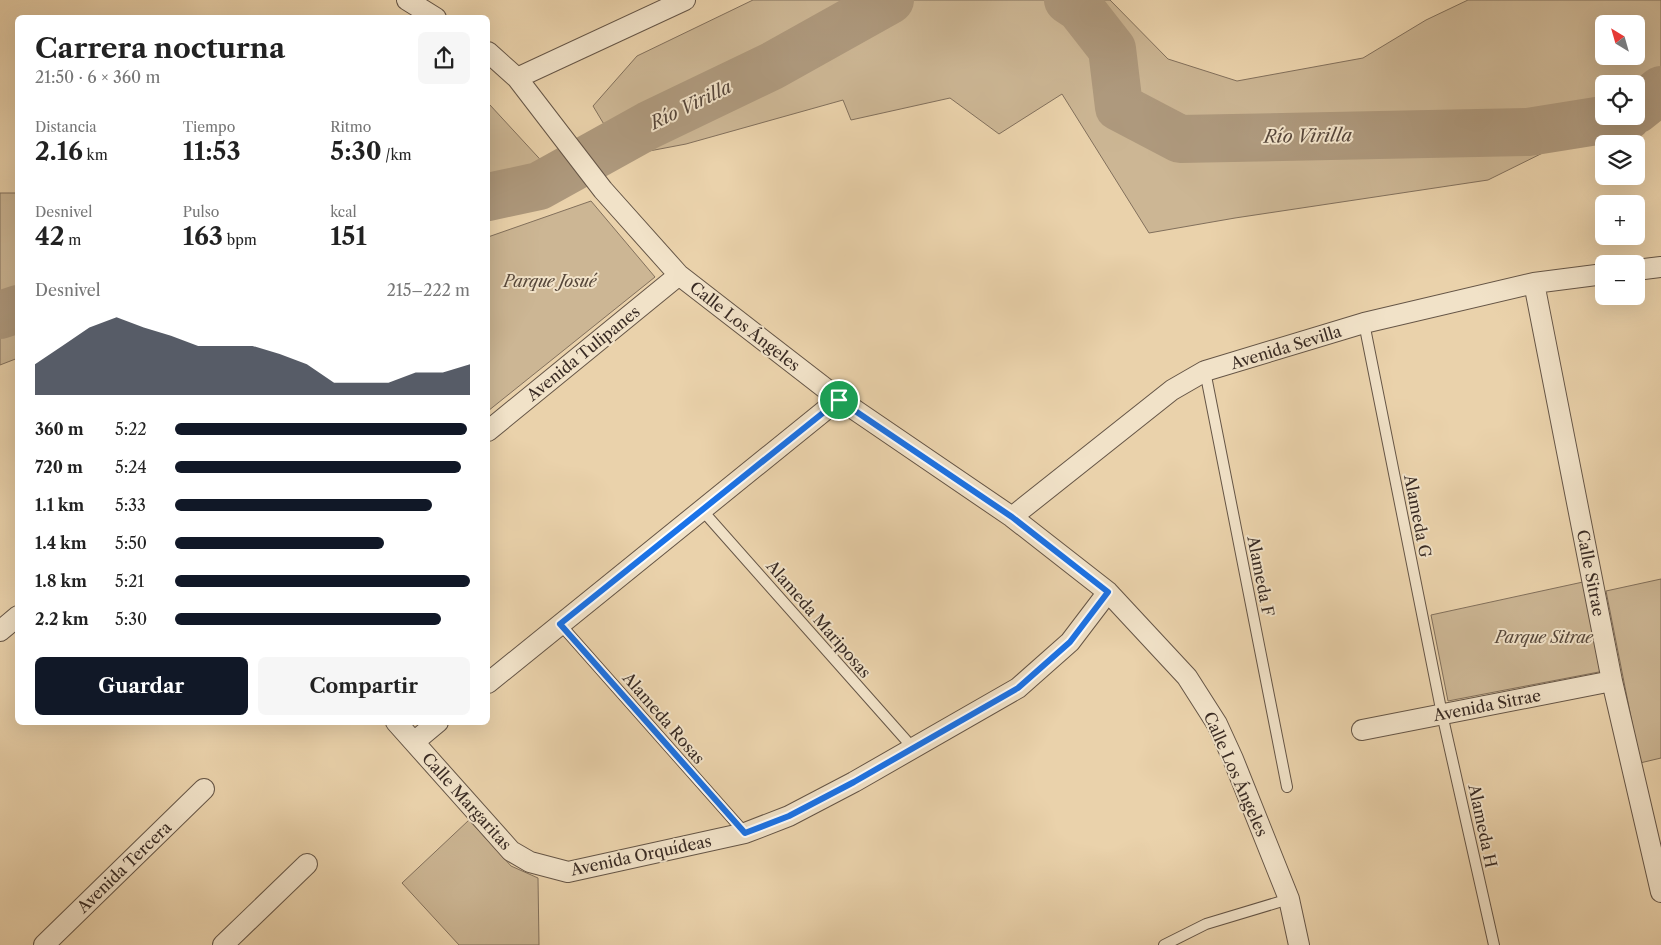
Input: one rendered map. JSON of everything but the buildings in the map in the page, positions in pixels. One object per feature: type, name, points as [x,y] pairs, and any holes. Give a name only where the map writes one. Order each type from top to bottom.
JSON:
[{"type":"street","points":[[407,0],[431,15]]},
{"type":"street","points":[[517,78],[685,0]]},
{"type":"street","name":"Calle Los Ángeles","points":[[490,54],[517,78],[603,190],[679,275],[839,400],[1012,517],[1108,592],[1187,677],[1217,724],[1289,899],[1298,945]]},
{"type":"street","points":[[1645,269],[1661,267]]},
{"type":"street","name":"Avenida Tulipanes","points":[[490,429],[679,275]]},
{"type":"street","name":"Avenida Sevilla","points":[[1012,517],[1172,390],[1206,371],[1364,323],[1534,283],[1595,275]]},
{"type":"street","name":"Calle Sitrae","points":[[1534,283],[1612,681],[1661,892]]},
{"type":"street","points":[[490,680],[839,400]]},
{"type":"street","name":"Avenida Orquídeas","points":[[546,868],[568,872],[745,833],[789,816],[1018,688],[1070,642],[1108,592]]},
{"type":"street","points":[[0,631],[15,618]]},
{"type":"street","name":"Avenida Sitrae","points":[[1362,730],[1612,681]]},
{"type":"street","name":"Calle Margaritas","points":[[399,725],[510,851],[546,868]]},
{"type":"street","points":[[414,742],[434,725]]},
{"type":"street","name":"Avenida Tercera","points":[[44,945],[204,789]]},
{"type":"street","points":[[223,945],[308,864]]},
{"type":"lane","name":"Alameda G","points":[[1364,323],[1442,714]]},
{"type":"lane","name":"Alameda F","points":[[1206,371],[1287,787]]},
{"type":"lane","name":"Alameda Mariposas","points":[[702,510],[913,748]]},
{"type":"lane","name":"Alameda Rosas","points":[[560,624],[745,833]]},
{"type":"lane","name":"Alameda H","points":[[1442,714],[1494,945]]},
{"type":"lane","points":[[1164,945],[1206,924],[1289,899]]},
{"type":"green space","points":[[753,0],[1110,0],[1168,59],[1237,81],[1363,58],[1426,20],[1468,0],[1661,0],[1661,119],[1645,122],[1645,75],[1595,75],[1595,125],[1633,125],[1573,138],[1488,180],[1235,218],[1149,233],[1062,94],[999,134],[950,98],[851,120],[843,100],[686,144],[623,156],[593,106],[637,56]]},
{"type":"green space","points":[[490,105],[549,169],[490,199]]},
{"type":"green space","points":[[0,193],[15,193],[15,359],[0,365]]},
{"type":"green space","name":"Parque Josué","points":[[591,201],[655,277],[490,409],[490,236]]},
{"type":"green space","points":[[1661,579],[1661,758],[1640,763],[1606,591]]},
{"type":"green space","name":"Parque Sitrae","points":[[1583,582],[1604,671],[1448,701],[1431,615]]},
{"type":"green space","points":[[469,820],[511,866],[538,878],[539,945],[459,945],[402,883]]},
{"type":"waterway","name":"Río Virilla","points":[[490,197],[539,186],[649,125],[772,66],[890,0]]},
{"type":"waterway","name":"Río Virilla","points":[[1068,0],[1080,8],[1112,49],[1119,107],[1180,139],[1528,132],[1595,121]]},
{"type":"waterway","name":"Río Virilla","points":[[1645,103],[1661,90]]},
{"type":"waterway","name":"Río Virilla","points":[[0,315],[15,310]]},
{"type":"route","points":[[839,400],[1012,517],[1108,592],[1070,642],[1018,688],[854,782],[789,816],[745,833],[560,624],[839,400]]}]
